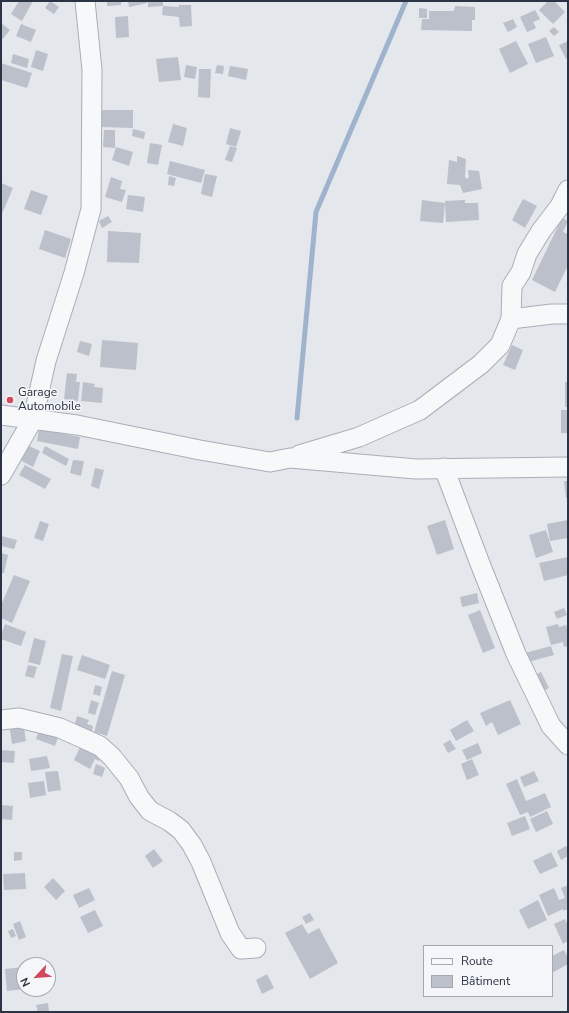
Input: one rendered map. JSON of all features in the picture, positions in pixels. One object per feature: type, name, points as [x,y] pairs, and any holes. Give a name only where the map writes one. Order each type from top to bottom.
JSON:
[{"type":"street","points":[[1,475],[33,419],[46,361],[74,273],[91,209],[92,70],[85,1]]},
{"type":"street","points":[[1,415],[77,425],[200,450],[270,462],[290,458],[359,437],[420,410],[481,364],[500,345],[511,319],[512,286],[521,272],[527,254],[541,231],[560,206],[568,190]]},
{"type":"street","points":[[511,319],[552,314],[568,314]]},
{"type":"street","points":[[290,458],[416,469],[568,467]]},
{"type":"street","points":[[444,468],[516,654],[551,726],[568,745]]},
{"type":"street","points":[[1,720],[19,718],[44,723],[60,728],[100,746],[112,757],[129,778],[139,797],[150,811],[169,821],[181,830],[192,845],[201,862],[230,933],[241,949],[256,948]]},
{"type":"building","points":[[19,1],[33,1],[22,21],[11,14]]},
{"type":"building","points":[[50,1],[59,7],[54,14],[45,8]]},
{"type":"building","points":[[107,1],[121,1],[121,5],[107,6]]},
{"type":"building","points":[[128,1],[147,1],[147,3],[129,7]]},
{"type":"building","points":[[148,1],[163,1],[163,6],[148,7]]},
{"type":"building","points":[[548,1],[554,1],[565,12],[553,24],[539,10]]},
{"type":"building","points":[[179,5],[191,5],[192,26],[180,27],[179,17],[162,15],[163,6],[179,7]]},
{"type":"building","points":[[455,6],[475,7],[475,20],[472,20],[472,31],[421,30],[422,19],[429,19],[429,11],[454,11]]},
{"type":"building","points":[[419,8],[427,9],[427,18],[419,18]]},
{"type":"building","points":[[535,10],[540,19],[533,22],[536,28],[527,32],[520,17]]},
{"type":"building","points":[[128,16],[129,37],[116,38],[115,17]]},
{"type":"building","points":[[513,19],[517,27],[508,32],[503,23]]},
{"type":"building","points":[[1,23],[10,30],[1,41]]},
{"type":"building","points":[[21,24],[36,30],[31,42],[16,36]]},
{"type":"building","points":[[554,27],[559,32],[554,36],[549,31]]},
{"type":"building","points":[[546,37],[554,56],[536,63],[528,44]]},
{"type":"building","points":[[516,41],[528,64],[510,73],[499,49]]},
{"type":"building","points":[[568,41],[568,58],[566,59],[559,45]]},
{"type":"building","points":[[36,50],[48,54],[43,71],[31,67]]},
{"type":"building","points":[[13,54],[29,59],[27,68],[11,63]]},
{"type":"building","points":[[178,57],[181,80],[159,82],[156,59]]},
{"type":"building","points":[[1,63],[32,73],[27,88],[1,80]]},
{"type":"building","points":[[186,65],[197,67],[195,79],[184,77]]},
{"type":"building","points":[[217,65],[224,66],[223,74],[215,73]]},
{"type":"building","points":[[230,66],[248,69],[246,80],[228,76]]},
{"type":"building","points":[[199,69],[211,69],[210,98],[198,97]]},
{"type":"building","points":[[101,110],[133,110],[133,128],[101,127]]},
{"type":"building","points":[[173,124],[187,128],[183,146],[168,142]]},
{"type":"building","points":[[230,128],[241,131],[236,147],[226,144]]},
{"type":"building","points":[[133,129],[145,132],[144,139],[132,136]]},
{"type":"building","points":[[104,130],[115,130],[115,148],[103,147]]},
{"type":"building","points":[[150,143],[162,145],[158,165],[147,163]]},
{"type":"building","points":[[230,146],[237,148],[232,162],[225,160]]},
{"type":"building","points":[[116,147],[133,152],[129,166],[112,160]]},
{"type":"building","points":[[457,156],[466,159],[465,177],[467,179],[469,177],[468,170],[479,171],[482,189],[463,193],[460,185],[447,184],[449,160],[457,162]]},
{"type":"building","points":[[170,161],[205,170],[201,183],[167,174]]},
{"type":"building","points":[[205,174],[217,176],[212,197],[201,194]]},
{"type":"building","points":[[169,176],[176,178],[174,186],[168,185]]},
{"type":"building","points":[[111,177],[122,181],[120,189],[126,190],[122,202],[105,197]]},
{"type":"building","points":[[1,183],[13,188],[1,216]]},
{"type":"building","points":[[31,190],[48,196],[41,215],[24,209]]},
{"type":"building","points":[[128,195],[145,197],[143,212],[126,209]]},
{"type":"building","points":[[523,199],[537,206],[525,228],[512,220]]},
{"type":"building","points":[[422,200],[445,203],[443,223],[420,221]]},
{"type":"building","points":[[465,200],[465,203],[478,203],[479,220],[446,222],[445,201]]},
{"type":"building","points":[[108,216],[112,222],[102,228],[99,221]]},
{"type":"building","points":[[562,218],[568,221],[563,232],[568,234],[568,265],[555,292],[532,280]]},
{"type":"building","points":[[45,230],[71,239],[65,258],[39,249]]},
{"type":"building","points":[[108,231],[141,233],[139,263],[107,262]]},
{"type":"building","points":[[102,340],[138,343],[136,370],[100,367]]},
{"type":"building","points":[[80,341],[92,344],[89,356],[77,352]]},
{"type":"building","points":[[512,345],[523,350],[515,370],[503,365]]},
{"type":"building","points":[[67,373],[77,374],[76,382],[80,382],[78,401],[64,399]]},
{"type":"building","points":[[83,382],[95,384],[94,387],[103,388],[102,403],[81,401]]},
{"type":"building","points":[[565,382],[568,382],[568,407],[565,407]]},
{"type":"building","points":[[561,410],[568,410],[568,433],[561,433]]},
{"type":"building","points":[[39,429],[80,437],[78,449],[37,441]]},
{"type":"building","points":[[27,445],[40,451],[33,467],[20,460]]},
{"type":"building","points":[[45,446],[69,459],[66,466],[42,453]]},
{"type":"building","points":[[73,460],[84,461],[81,476],[70,473]]},
{"type":"building","points":[[25,465],[51,479],[45,489],[19,475]]},
{"type":"building","points":[[95,468],[104,470],[99,489],[91,486]]},
{"type":"building","points":[[564,481],[568,481],[568,498],[566,498]]},
{"type":"building","points":[[445,520],[454,549],[437,555],[427,526]]},
{"type":"building","points":[[568,520],[568,538],[550,541],[547,524]]},
{"type":"building","points":[[40,521],[49,524],[43,541],[34,538]]},
{"type":"building","points":[[546,530],[553,552],[536,558],[529,535]]},
{"type":"building","points":[[1,536],[17,540],[14,549],[1,546]]},
{"type":"building","points":[[1,553],[8,555],[4,573],[1,573]]},
{"type":"building","points":[[568,557],[568,575],[544,581],[539,563]]},
{"type":"building","points":[[14,575],[30,581],[12,623],[1,618],[1,605]]},
{"type":"building","points":[[477,593],[479,603],[462,607],[460,597]]},
{"type":"building","points":[[564,608],[567,615],[557,619],[554,612]]},
{"type":"building","points":[[480,610],[495,648],[483,653],[468,615]]},
{"type":"building","points":[[5,624],[26,632],[21,646],[1,639]]},
{"type":"building","points":[[558,624],[559,627],[566,625],[568,631],[568,646],[564,647],[563,642],[551,645],[546,627]]},
{"type":"building","points":[[34,638],[46,641],[40,665],[28,662]]},
{"type":"building","points":[[551,646],[554,655],[528,662],[525,653]]},
{"type":"building","points":[[62,654],[73,656],[61,711],[50,708]]},
{"type":"building","points":[[82,655],[110,665],[105,679],[77,670]]},
{"type":"building","points":[[28,665],[37,667],[34,678],[25,676]]},
{"type":"building","points":[[112,671],[125,675],[107,736],[94,732]]},
{"type":"building","points":[[541,672],[549,688],[539,693],[531,677]]},
{"type":"building","points":[[95,685],[102,687],[100,696],[93,694]]},
{"type":"building","points":[[91,700],[99,703],[95,715],[88,713]]},
{"type":"building","points":[[510,700],[521,724],[498,735],[492,722],[486,726],[480,713]]},
{"type":"building","points":[[77,716],[89,720],[87,724],[93,726],[91,736],[73,731]]},
{"type":"building","points":[[467,720],[474,731],[456,741],[450,730]]},
{"type":"building","points":[[23,722],[26,741],[12,744],[9,724]]},
{"type":"building","points":[[40,727],[59,734],[55,746],[36,739]]},
{"type":"building","points":[[450,740],[456,749],[448,753],[443,744]]},
{"type":"building","points":[[83,741],[103,752],[99,761],[95,759],[90,769],[74,760]]},
{"type":"building","points":[[478,743],[482,753],[467,760],[462,750]]},
{"type":"building","points":[[1,750],[15,751],[14,763],[1,762]]},
{"type":"building","points":[[47,756],[50,768],[31,771],[29,759]]},
{"type":"building","points":[[472,759],[479,775],[467,780],[461,764]]},
{"type":"building","points":[[96,764],[105,768],[102,777],[93,774]]},
{"type":"building","points":[[58,771],[61,790],[48,792],[45,772]]},
{"type":"building","points":[[534,771],[539,781],[524,787],[520,777]]},
{"type":"building","points":[[517,779],[526,801],[545,793],[551,807],[530,817],[528,812],[520,815],[506,784]]},
{"type":"building","points":[[44,781],[46,795],[30,798],[28,783]]},
{"type":"building","points":[[1,805],[13,806],[12,820],[1,819]]},
{"type":"building","points":[[547,811],[553,824],[536,832],[530,819]]},
{"type":"building","points":[[525,816],[530,829],[512,836],[507,823]]},
{"type":"building","points":[[566,846],[568,849],[568,856],[561,860],[557,851]]},
{"type":"building","points":[[154,849],[163,861],[153,868],[145,856]]},
{"type":"building","points":[[14,852],[22,852],[22,860],[14,861]]},
{"type":"building","points":[[551,852],[558,866],[540,874],[533,861]]},
{"type":"building","points":[[25,873],[26,889],[4,890],[3,874]]},
{"type":"building","points":[[53,878],[65,891],[56,900],[44,887]]},
{"type":"building","points":[[568,885],[568,909],[563,911],[563,909],[548,916],[539,895],[554,888],[559,900],[565,898],[561,888]]},
{"type":"building","points":[[89,888],[95,900],[79,908],[73,895]]},
{"type":"building","points":[[538,900],[547,920],[528,929],[519,910]]},
{"type":"building","points":[[95,910],[103,926],[88,933],[80,917]]},
{"type":"building","points":[[310,913],[314,920],[306,924],[302,917]]},
{"type":"building","points":[[565,919],[568,925],[568,941],[563,944],[554,924]]},
{"type":"building","points":[[20,921],[26,937],[19,940],[13,924]]},
{"type":"building","points":[[302,924],[308,934],[319,928],[338,963],[310,979],[285,933]]},
{"type":"building","points":[[13,929],[16,936],[11,938],[8,931]]},
{"type":"building","points":[[564,950],[568,958],[568,964],[553,972],[553,956]]},
{"type":"building","points":[[16,968],[16,990],[7,991],[5,969]]},
{"type":"building","points":[[267,974],[274,988],[262,994],[256,980]]},
{"type":"building","points":[[48,1003],[49,1012],[38,1012],[36,1005]]},
{"type":"waterway","points":[[297,418],[316,212],[406,1]]},
{"type":"place","name":"Garage Automobile","points":[[10,400]]}]
